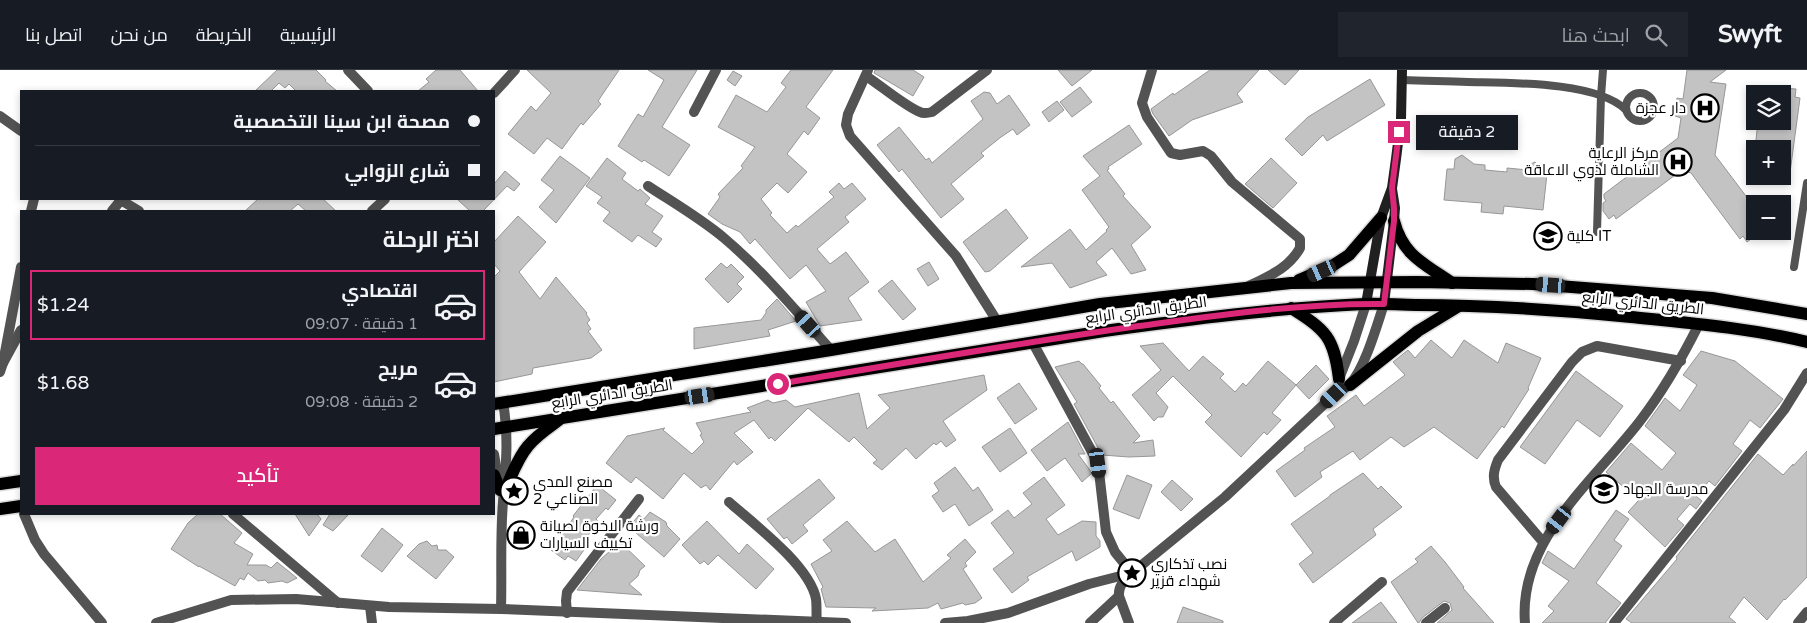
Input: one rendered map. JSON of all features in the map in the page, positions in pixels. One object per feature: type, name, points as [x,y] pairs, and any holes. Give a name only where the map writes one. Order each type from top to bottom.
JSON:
[{"type":"main road","points":[[1291,283],[1332,266],[1349,254],[1388,220],[1405,247],[1415,258],[1452,282]]},
{"type":"main road","name":"الطريق الدائري الرابع","points":[[498,403],[832,350],[1100,304],[1291,283],[1452,282],[1603,288],[1712,298],[1807,314]]},
{"type":"main road","name":"الطريق الدائري الرابع","points":[[495,429],[1033,343],[1187,320],[1291,308],[1366,304],[1461,305],[1596,314],[1699,324],[1807,342]]},
{"type":"main road","points":[[1291,308],[1310,320],[1326,334],[1335,350],[1344,382],[1418,331],[1461,305]]},
{"type":"main road","points":[[503,494],[517,463],[528,446],[561,419]]},
{"type":"main road","points":[[495,477],[503,494]]},
{"type":"main road","points":[[0,484],[20,481]]},
{"type":"main road","points":[[0,509],[20,506]]},
{"type":"street","points":[[348,70],[367,90]]},
{"type":"street","points":[[495,92],[515,70]]},
{"type":"street","points":[[694,112],[716,70]]},
{"type":"street","points":[[987,70],[932,112],[927,113],[909,106],[867,73],[848,114],[846,125],[850,136],[956,256],[997,321]]},
{"type":"street","points":[[1152,70],[1142,103],[1148,117],[1171,153],[1180,155],[1203,151],[1211,156],[1232,182],[1300,239],[1300,248],[1287,265],[1276,273],[1245,288]]},
{"type":"street","points":[[1130,623],[1119,596],[1121,584],[1225,497],[1334,395],[1362,364],[1384,304],[1388,220],[1401,119],[1402,75]]},
{"type":"street","points":[[0,116],[20,130]]},
{"type":"street","points":[[648,186],[692,214],[723,237],[760,271],[832,350]]},
{"type":"street","points":[[122,200],[137,210]]},
{"type":"street","points":[[373,210],[384,200]]},
{"type":"street","points":[[1344,382],[1354,341],[1366,304],[1369,282],[1388,220]]},
{"type":"street","points":[[1,365],[20,272]]},
{"type":"street","points":[[1524,623],[1524,601],[1530,572],[1543,542],[1592,478],[1640,421],[1681,361],[1699,324]]},
{"type":"street","points":[[1,365],[20,332]]},
{"type":"street","points":[[1033,343],[1098,463],[1106,532],[1115,552],[1132,573]]},
{"type":"street","points":[[1543,542],[1496,487],[1493,480],[1494,470],[1498,460],[1572,362],[1582,352],[1597,346],[1681,361]]},
{"type":"street","points":[[1614,623],[1784,410],[1807,373]]},
{"type":"street","points":[[498,403],[507,427],[507,458],[503,494],[501,609]]},
{"type":"street","points":[[495,458],[503,494]]},
{"type":"street","points":[[567,613],[567,592],[639,498]]},
{"type":"street","points":[[729,502],[793,559],[807,578],[816,598],[817,622]]},
{"type":"street","points":[[24,515],[35,540],[44,554],[102,623]]},
{"type":"street","points":[[234,515],[338,603]]},
{"type":"street","points":[[946,623],[968,621],[1008,613],[1089,584],[1132,573]]},
{"type":"street","points":[[1334,623],[1382,582]]},
{"type":"street","points":[[1090,623],[1119,596]]},
{"type":"street","points":[[156,623],[231,600],[296,599],[370,606],[501,609],[761,622],[846,623]]},
{"type":"street","points":[[370,606],[372,623]]},
{"type":"street","points":[[1426,623],[1445,608]]},
{"type":"street","points":[[1798,623],[1807,612]]},
{"type":"lane","points":[[1596,232],[1604,70]]},
{"type":"lane","points":[[1402,75],[1530,83],[1568,88],[1604,97],[1620,104],[1630,118],[1638,121],[1648,119],[1654,107],[1651,98],[1642,93],[1620,98],[1604,97]]},
{"type":"lane","points":[[1626,110],[1627,101],[1634,94]]},
{"type":"lane","points":[[1794,267],[1807,183]]},
{"type":"building","points":[[277,70],[316,70],[336,90],[295,90],[289,84],[285,88],[279,83],[272,90],[256,90]]},
{"type":"building","points":[[436,70],[460,70],[477,90],[419,90],[429,82],[426,79]]},
{"type":"building","points":[[527,70],[619,70],[598,101],[601,104],[583,125],[581,123],[562,149],[547,138],[534,154],[508,134],[531,106],[536,111],[551,93]]},
{"type":"building","points":[[648,70],[697,70],[662,127],[690,145],[669,176],[644,160],[642,162],[618,146],[638,114],[643,117],[664,80]]},
{"type":"building","points":[[791,70],[833,70],[806,107],[820,118],[808,135],[804,131],[787,154],[807,172],[788,193],[777,183],[761,199],[772,213],[770,215],[787,233],[796,225],[798,227],[834,197],[829,192],[839,183],[844,189],[852,183],[866,199],[845,217],[849,222],[817,249],[830,264],[846,252],[869,282],[848,298],[862,320],[820,326],[806,302],[826,291],[806,265],[790,279],[755,239],[750,244],[740,232],[722,224],[708,214],[720,197],[718,194],[743,168],[741,166],[755,147],[718,127],[736,95],[767,112],[786,87],[781,83]]},
{"type":"building","points":[[875,70],[913,70],[924,77],[913,96],[874,73]]},
{"type":"building","points":[[1058,70],[1092,70],[1072,86]]},
{"type":"building","points":[[1210,70],[1259,70],[1237,94],[1243,102],[1192,120],[1169,136],[1151,109]]},
{"type":"building","points":[[1268,70],[1299,70],[1285,85]]},
{"type":"building","points":[[1687,70],[1726,70],[1710,82],[1726,84],[1715,155],[1746,196],[1746,240],[1750,240],[1747,242],[1743,236],[1740,239],[1691,173],[1682,170],[1616,219],[1614,215],[1609,219],[1603,211],[1603,203],[1606,201],[1604,194],[1678,138],[1681,118],[1675,116],[1677,98],[1683,99]]},
{"type":"building","points":[[733,71],[742,76],[735,86],[727,80]]},
{"type":"building","points":[[1370,79],[1385,105],[1327,141],[1323,135],[1302,156],[1285,139],[1308,117]]},
{"type":"building","points":[[1080,87],[1092,102],[1072,117],[1060,102]]},
{"type":"building","points":[[1791,89],[1796,89],[1795,97],[1800,98],[1791,165],[1791,140],[1756,140],[1757,130],[1791,130]]},
{"type":"building","points":[[984,92],[990,93],[997,104],[1009,95],[1030,125],[1017,135],[1013,129],[1001,137],[981,153],[984,156],[951,184],[964,199],[941,218],[902,169],[899,172],[877,145],[899,127],[926,160],[929,158],[932,163],[983,119],[971,101]]},
{"type":"building","points":[[1057,101],[1064,110],[1049,122],[1042,112]]},
{"type":"building","points":[[1129,125],[1142,144],[1108,167],[1109,169],[1107,170],[1125,194],[1123,196],[1151,227],[1131,245],[1146,270],[1131,274],[1112,248],[1096,262],[1107,275],[1070,288],[1052,263],[1021,267],[1070,229],[1086,250],[1107,231],[1109,227],[1082,190],[1100,176],[1083,156]]},
{"type":"building","points":[[1462,155],[1474,164],[1485,165],[1485,170],[1507,172],[1507,168],[1528,170],[1528,165],[1535,162],[1547,174],[1543,210],[1504,206],[1503,214],[1481,212],[1482,203],[1444,200],[1447,169],[1454,169],[1455,159]]},
{"type":"building","points":[[560,156],[590,178],[556,223],[539,207],[554,190],[541,180]]},
{"type":"building","points":[[607,158],[626,173],[622,179],[638,191],[640,189],[650,198],[645,204],[663,216],[652,232],[662,239],[656,247],[638,235],[632,242],[603,221],[610,212],[597,203],[602,197],[586,186]]},
{"type":"building","points":[[1271,158],[1297,183],[1273,208],[1245,184]]},
{"type":"building","points":[[505,171],[520,184],[514,191],[507,186],[495,198],[495,183]]},
{"type":"building","points":[[257,200],[324,200],[335,210],[305,210],[298,204],[291,210],[246,210]]},
{"type":"building","points":[[458,200],[494,200],[484,210],[469,210]]},
{"type":"building","points":[[1006,209],[1028,238],[990,271],[985,272],[963,242]]},
{"type":"building","points":[[518,216],[546,242],[519,272],[540,299],[556,277],[587,313],[590,320],[587,323],[591,329],[588,331],[602,350],[591,358],[533,368],[532,374],[495,382],[495,276],[500,271],[495,265],[495,241]]},
{"type":"building","points":[[929,262],[939,279],[928,286],[917,269]]},
{"type":"building","points":[[721,263],[727,268],[731,264],[744,277],[737,284],[742,289],[728,303],[705,279]]},
{"type":"building","points":[[892,280],[916,309],[903,320],[878,291]]},
{"type":"building","points":[[777,299],[796,321],[768,330],[770,336],[694,349],[694,328],[761,320],[766,310]]},
{"type":"building","points":[[1431,340],[1452,358],[1464,340],[1498,363],[1506,343],[1541,358],[1529,389],[1504,428],[1502,426],[1477,459],[1434,427],[1404,447],[1391,437],[1360,460],[1353,451],[1320,472],[1322,477],[1295,497],[1276,471],[1305,450],[1304,448],[1335,427],[1327,416],[1356,395],[1364,406],[1405,375],[1393,362],[1408,350],[1415,358]]},
{"type":"building","points":[[1163,343],[1189,371],[1203,356],[1224,374],[1220,378],[1235,392],[1243,383],[1246,386],[1268,361],[1296,385],[1272,413],[1281,420],[1267,435],[1264,432],[1241,457],[1205,422],[1212,415],[1173,376],[1156,393],[1168,407],[1163,417],[1158,417],[1154,421],[1132,395],[1161,370],[1140,346]]},
{"type":"building","points":[[1701,351],[1735,361],[1783,399],[1760,428],[1750,420],[1733,444],[1742,451],[1715,486],[1709,481],[1696,496],[1702,501],[1696,509],[1690,504],[1677,519],[1684,525],[1665,547],[1628,512],[1639,500],[1606,472],[1631,443],[1662,470],[1676,453],[1645,426],[1665,398],[1680,411],[1697,385],[1683,375]]},
{"type":"building","points":[[1079,361],[1101,386],[1099,388],[1111,403],[1113,401],[1140,436],[1133,443],[1153,440],[1155,456],[1102,455],[1074,404],[1077,402],[1055,367]]},
{"type":"building","points":[[1316,365],[1329,379],[1309,399],[1296,385]]},
{"type":"building","points":[[1576,371],[1623,406],[1600,437],[1577,420],[1545,464],[1520,447]]},
{"type":"building","points":[[984,375],[987,390],[943,421],[956,440],[946,447],[941,441],[936,445],[934,443],[916,459],[906,448],[882,470],[873,463],[877,460],[854,437],[849,442],[808,408],[775,441],[771,437],[769,439],[754,420],[734,433],[753,452],[737,465],[734,461],[710,490],[706,485],[701,488],[684,473],[663,499],[636,477],[631,483],[606,463],[627,436],[665,428],[663,430],[692,454],[704,442],[696,423],[751,412],[747,408],[768,400],[773,403],[786,400],[795,407],[859,393],[867,429],[890,408],[878,395]]},
{"type":"building","points":[[1019,383],[1037,409],[1015,424],[997,398]]},
{"type":"building","points":[[1068,422],[1085,454],[1078,454],[1092,473],[1082,482],[1065,458],[1047,471],[1031,450]]},
{"type":"building","points":[[1010,428],[1027,453],[1000,472],[982,447]]},
{"type":"building","points":[[1807,451],[1807,577],[1784,599],[1767,620],[1744,597],[1729,617],[1736,623],[1632,623],[1626,619],[1677,559],[1676,557],[1758,454],[1783,475]]},
{"type":"building","points":[[955,467],[973,491],[978,487],[993,510],[969,526],[955,504],[943,512],[932,496],[939,491],[934,483]]},
{"type":"building","points":[[1363,473],[1378,489],[1381,486],[1402,507],[1373,529],[1376,535],[1313,583],[1299,564],[1313,553],[1291,524]]},
{"type":"building","points":[[1127,475],[1152,485],[1139,519],[1113,509]]},
{"type":"building","points":[[1044,477],[1065,505],[1046,519],[1058,535],[1082,521],[1096,522],[1096,536],[1100,541],[1100,547],[1076,561],[1072,551],[1027,577],[1029,580],[1012,593],[993,569],[1014,553],[991,523],[1008,510],[1014,518],[1032,504],[1023,493]]},
{"type":"building","points":[[819,479],[835,498],[803,525],[808,531],[792,544],[787,537],[784,539],[767,519]]},
{"type":"building","points":[[1172,480],[1193,499],[1181,511],[1161,492]]},
{"type":"building","points":[[597,485],[616,500],[608,510],[606,508],[596,519],[599,522],[584,540],[589,543],[576,561],[568,556],[565,560],[551,550],[573,516]]},
{"type":"building","points":[[1616,510],[1629,519],[1614,540],[1622,546],[1596,583],[1621,603],[1605,623],[1542,623],[1554,611],[1548,606],[1569,581],[1542,563],[1548,551],[1574,569]]},
{"type":"building","points":[[650,512],[666,522],[667,526],[680,539],[664,557],[629,527],[639,515],[644,519]]},
{"type":"building","points":[[197,515],[221,515],[242,533],[234,543],[253,554],[247,565],[266,565],[271,568],[277,562],[297,578],[287,583],[282,581],[268,583],[265,580],[258,581],[248,573],[244,580],[240,578],[235,586],[199,567],[171,549],[188,523]]},
{"type":"building","points":[[296,515],[318,515],[321,519],[309,536]]},
{"type":"building","points":[[329,515],[348,515],[333,531],[323,525]]},
{"type":"building","points":[[707,521],[739,554],[747,544],[774,569],[756,589],[718,555],[708,565],[704,561],[700,564],[682,545]]},
{"type":"building","points":[[847,521],[875,552],[895,539],[923,582],[951,558],[947,555],[965,539],[976,552],[965,563],[967,566],[963,569],[982,598],[975,603],[965,605],[963,603],[941,609],[938,603],[928,608],[872,611],[876,608],[826,607],[821,589],[823,587],[811,564],[832,551],[823,540]]},
{"type":"building","points":[[382,528],[403,545],[382,572],[361,556]]},
{"type":"building","points":[[427,541],[432,546],[437,545],[438,550],[446,550],[454,557],[436,579],[407,556],[419,544]]},
{"type":"building","points":[[620,542],[645,566],[629,584],[642,595],[577,590],[601,559]]},
{"type":"building","points":[[1431,546],[1463,588],[1494,623],[1437,623],[1452,610],[1450,603],[1444,601],[1418,623],[1391,582],[1418,562],[1415,559]]},
{"type":"building","points":[[1381,602],[1397,623],[1352,623]]},
{"type":"building","points":[[1183,607],[1223,621],[1223,623],[1177,623]]},
{"type":"place","name":"دار عجزة","points":[[1705,108]]},
{"type":"place","name":"مركز الرعاية الشاملة لذوي الاعاقة","points":[[1678,162]]},
{"type":"place","name":"كلية IT","points":[[1548,236]]},
{"type":"place","name":"مدرسة الجهاد","points":[[1604,489]]},
{"type":"place","name":"مصنع المدى الصناعي 2","points":[[514,491]]},
{"type":"place","name":"ورشة الاخوة لصيانة تكييف السيارات","points":[[521,535]]},
{"type":"place","name":"نصب تذكاري شهداء قزير","points":[[1132,573]]},
{"type":"route","points":[[778,384],[1104,331],[1187,320],[1291,308],[1384,304],[1394,221],[1392,188],[1399,132]]}]
